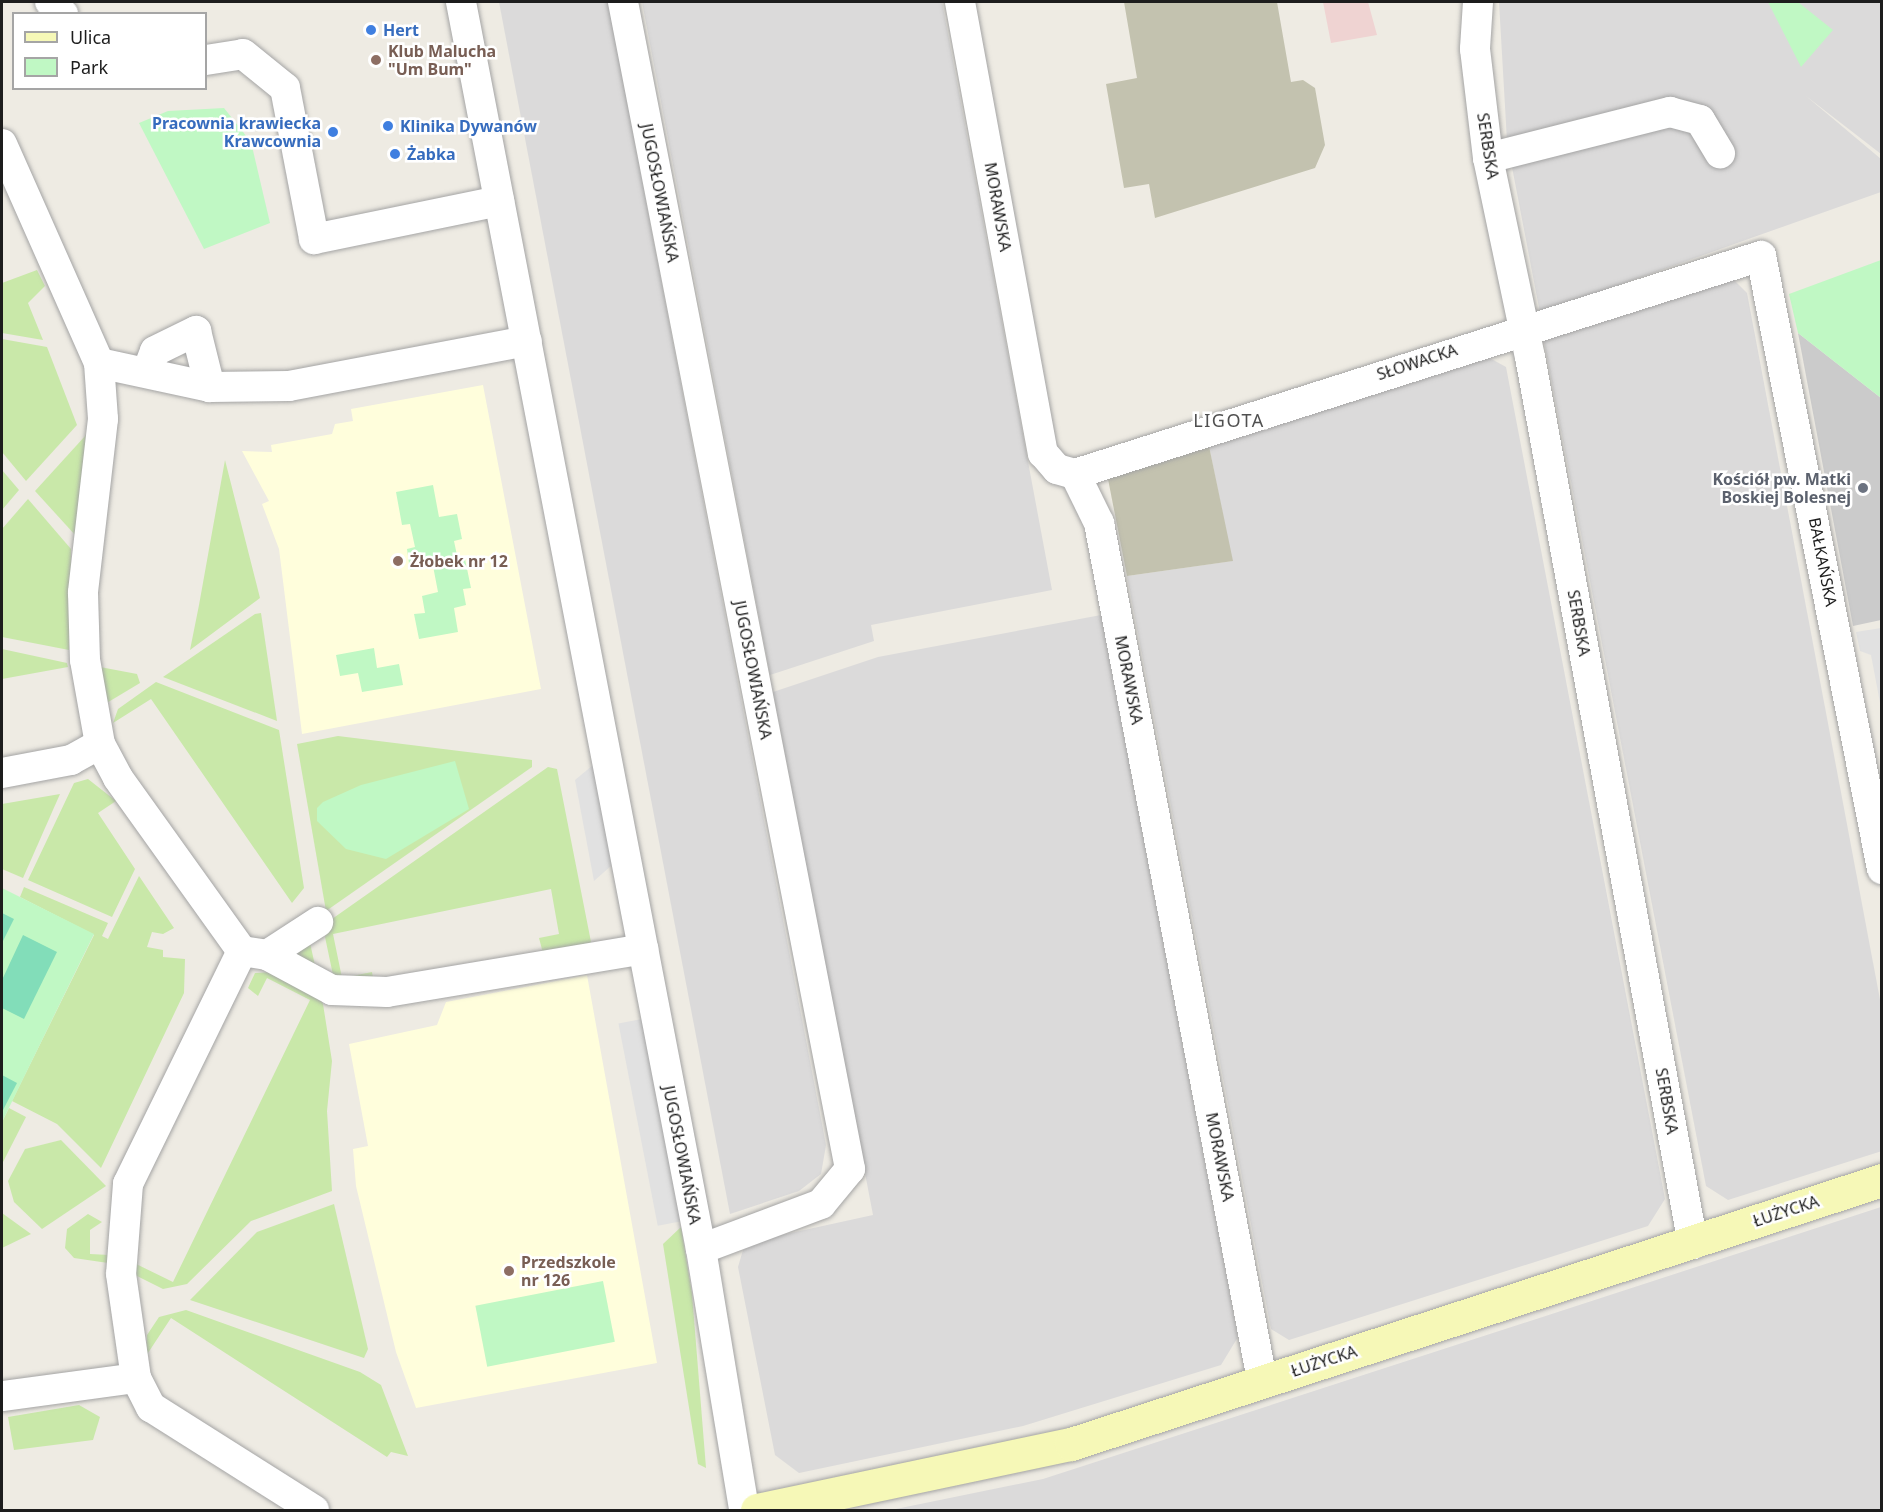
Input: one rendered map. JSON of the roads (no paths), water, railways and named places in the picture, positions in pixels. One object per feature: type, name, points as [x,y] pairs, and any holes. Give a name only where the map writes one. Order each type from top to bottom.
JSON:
[{"type":"street","name":"JUGOSŁOWIAŃSKA","points":[[461,2],[701,1249],[744,1510]]},
{"type":"street","name":"JUGOSŁOWIAŃSKA","points":[[623,2],[850,1169],[821,1204],[701,1249]]},
{"type":"street","name":"MORAWSKA","points":[[960,2],[1043,453],[1057,469],[1075,474],[1099,523],[1262,1380]]},
{"type":"street","name":"SERBSKA","points":[[1478,2],[1475,49],[1488,158],[1524,327],[1693,1244]]},
{"type":"street","points":[[207,60],[243,54],[285,88],[314,239],[499,201]]},
{"type":"street","points":[[1488,158],[1670,112],[1700,120],[1720,153]]},
{"type":"street","points":[[2,144],[99,363],[103,419],[83,593],[85,660],[100,744],[118,778],[255,953],[332,990],[387,992],[643,949]]},
{"type":"street","name":"SŁOWACKA","points":[[1075,474],[1524,327],[1761,256]]},
{"type":"street","name":"BAŁKAŃSKA","points":[[1761,256],[1881,870]]},
{"type":"street","points":[[147,372],[155,351],[196,331],[210,387]]},
{"type":"street","points":[[99,363],[210,387],[289,386],[527,341]]},
{"type":"street","points":[[2,773],[71,759],[100,744]]},
{"type":"street","points":[[314,1510],[151,1407],[136,1378],[121,1274],[128,1184],[255,953],[318,922]]},
{"type":"street","name":"ŁUŻYCKA","points":[[757,1510],[1059,1447],[1262,1380],[1693,1244],[1881,1180]]},
{"type":"street","points":[[2,1396],[136,1378]]},
{"type":"place","name":"Hert","points":[[371,30]]},
{"type":"place","name":"Klub Malucha \"Um Bum\"","points":[[376,60]]},
{"type":"place","name":"Klinika Dywanów","points":[[388,126]]},
{"type":"place","name":"Pracownia krawiecka Krawcownia","points":[[333,132]]},
{"type":"place","name":"Żabka","points":[[395,154]]},
{"type":"place","name":"Kościół pw. Matki Boskiej Bolesnej","points":[[1863,488]]},
{"type":"place","name":"Żłobek nr 12","points":[[398,561]]},
{"type":"place","name":"Przedszkole nr 126","points":[[509,1271]]},
{"type":"district","name":"LIGOTA","points":[[1229,420]]}]
